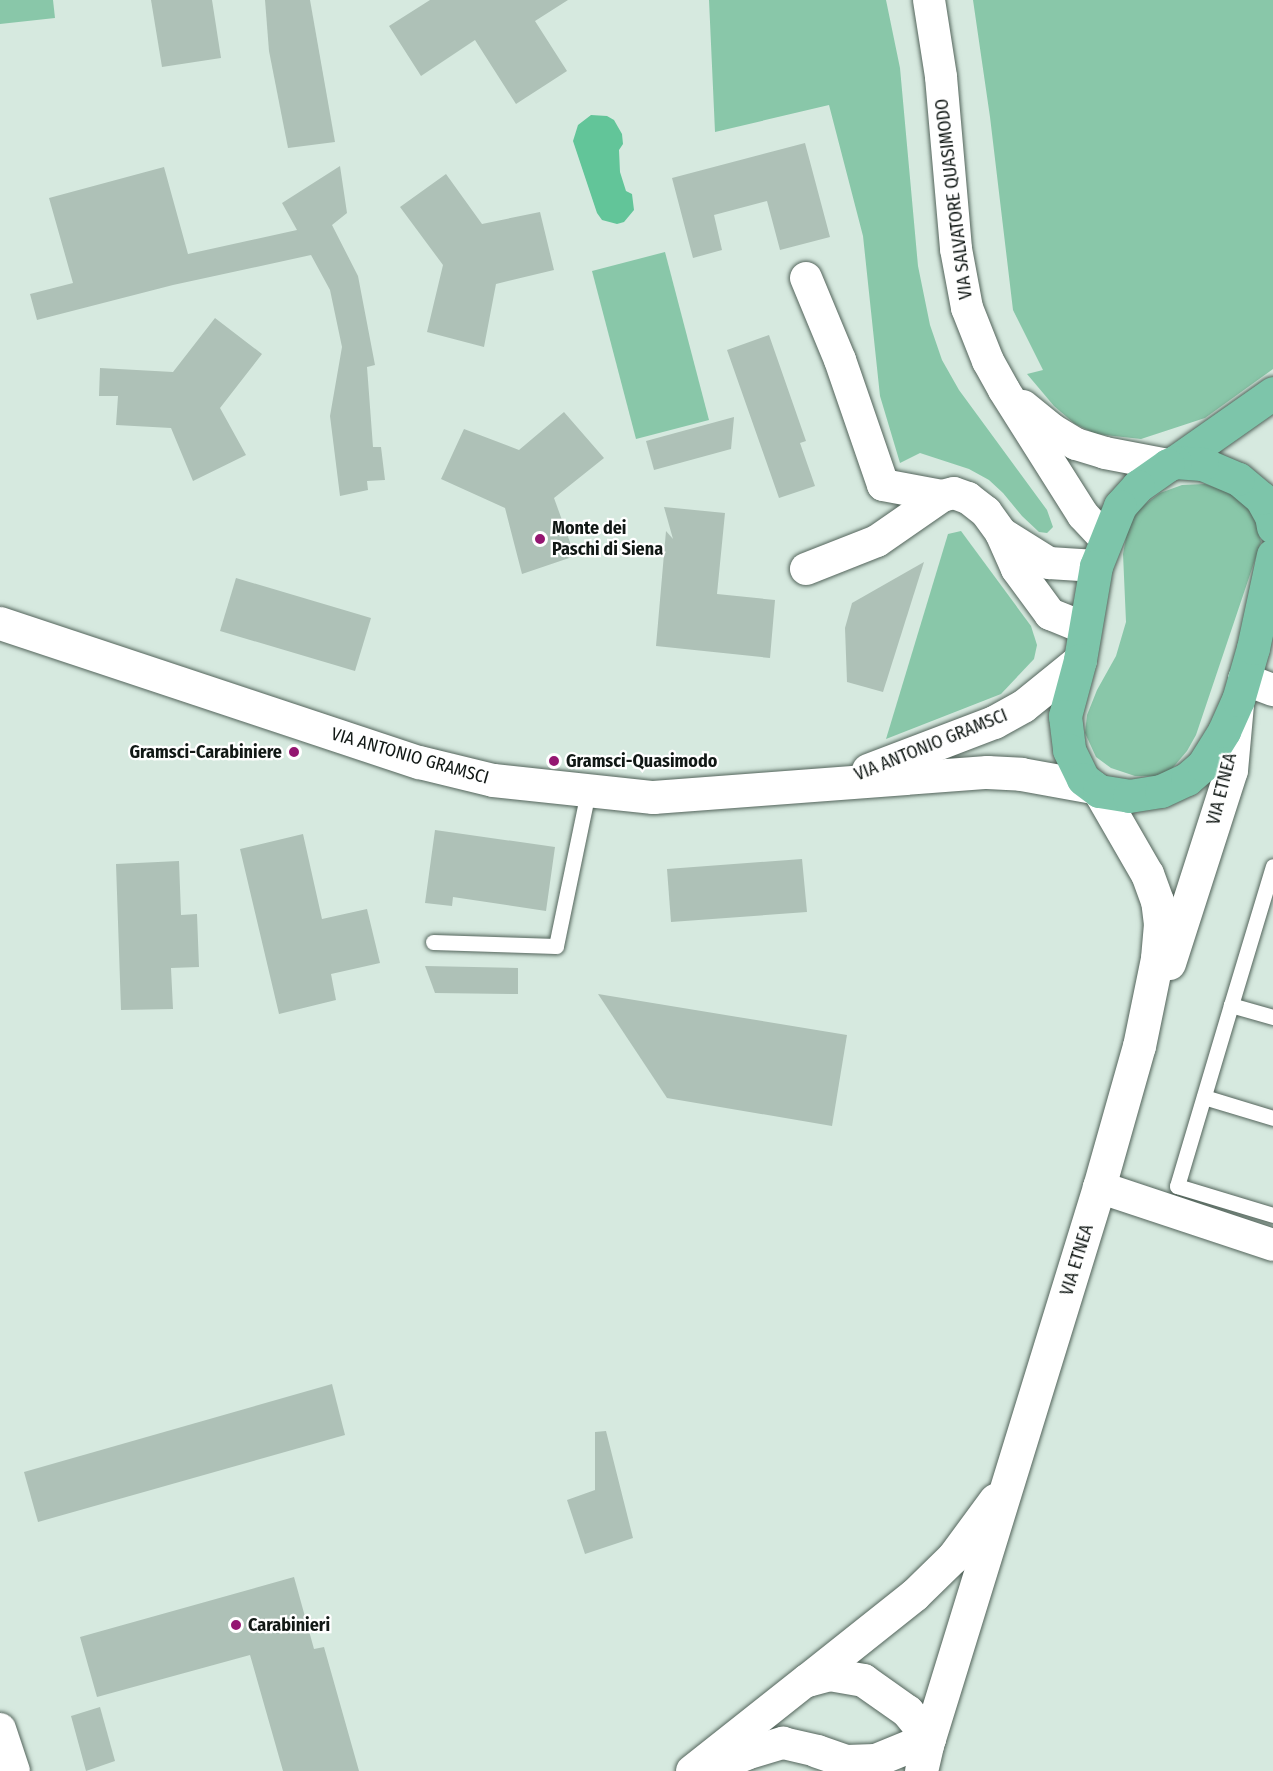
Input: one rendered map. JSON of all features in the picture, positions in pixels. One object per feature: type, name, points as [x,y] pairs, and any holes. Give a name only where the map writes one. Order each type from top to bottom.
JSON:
[{"type":"main road","points":[[1273,393],[1138,486],[1120,506],[1101,553],[1084,628],[1080,660],[1065,716],[1070,750],[1083,779],[1096,789],[1128,796],[1161,791],[1186,779],[1203,765],[1252,690],[1253,648],[1273,555]]},
{"type":"main road","points":[[1172,463],[1202,464],[1238,479],[1260,498],[1271,516],[1273,527]]},
{"type":"main road","points":[[1253,648],[1273,602]]},
{"type":"main road","name":"VIA ANTONIO GRAMSCI","points":[[0,623],[419,762],[493,780],[653,797],[987,772],[1021,774],[1096,789]]},
{"type":"main road","name":"VIA ANTONIO GRAMSCI","points":[[836,783],[994,722],[1023,705],[1080,660]]},
{"type":"main road","name":"VIA ETNEA","points":[[921,1771],[929,1738],[1013,1473],[1099,1187],[1139,1046],[1176,944],[1231,770],[1252,690]]},
{"type":"main road","name":"VIA ETNEA","points":[[1096,789],[1147,874],[1157,901],[1160,924],[1157,958],[1139,1046]]},
{"type":"main road","points":[[807,1680],[914,1595],[953,1557],[1013,1473]]},
{"type":"main road","points":[[807,1680],[829,1674],[863,1680],[907,1712],[929,1738],[875,1760],[840,1761]]},
{"type":"street","name":"VIA SALVATORE QUASIMODO","points":[[929,0],[941,77],[960,280],[978,340],[1004,390],[1083,515],[1101,553]]},
{"type":"street","points":[[806,278],[840,360],[882,485],[942,496]]},
{"type":"street","name":"VIA SALVATORE QUASIMODO","points":[[1004,390],[1051,429],[1076,444],[1105,453],[1172,463]]},
{"type":"street","points":[[806,569],[877,541],[942,496],[954,493],[968,498],[986,512],[1001,532],[1017,569],[1050,614],[1084,628]]},
{"type":"street","points":[[1001,532],[1049,563],[1101,553]]},
{"type":"street","points":[[1099,1187],[1273,1245]]},
{"type":"street","points":[[692,1771],[807,1680]]},
{"type":"street","points":[[0,1729],[14,1771]]},
{"type":"street","points":[[705,1771],[746,1754],[783,1743],[840,1761]]},
{"type":"lane","points":[[433,942],[556,946],[588,791]]},
{"type":"lane","points":[[1273,866],[1177,1186],[1273,1215]]},
{"type":"lane","points":[[1231,1005],[1273,1017]]},
{"type":"lane","points":[[1203,1097],[1273,1118]]},
{"type":"shaded area","points":[[0,0],[53,0],[55,18],[0,24]]},
{"type":"shaded area","points":[[709,0],[886,0],[900,68],[918,266],[930,325],[942,360],[959,390],[1047,510],[1053,527],[1047,533],[1039,532],[989,480],[969,469],[920,453],[900,463],[880,396],[863,236],[829,105],[715,132]]},
{"type":"shaded area","points":[[973,0],[1273,0],[1273,369],[1205,418],[1141,439],[1096,434],[1075,424],[1054,406],[1027,374],[1043,370],[1013,310],[990,117]]},
{"type":"shaded area","points":[[591,115],[607,116],[614,120],[622,134],[623,144],[619,150],[620,172],[626,191],[632,194],[634,210],[624,222],[617,224],[602,220],[597,213],[573,141],[578,125]]},
{"type":"shaded area","points":[[665,252],[709,420],[636,439],[592,271]]},
{"type":"shaded area","points":[[1205,484],[1230,493],[1247,506],[1257,525],[1261,542],[1196,735],[1187,751],[1170,771],[1155,776],[1135,776],[1111,768],[1096,757],[1085,733],[1087,715],[1097,690],[1116,656],[1126,622],[1123,554],[1128,527],[1140,508],[1160,493],[1182,485]]},
{"type":"shaded area","points":[[961,531],[1031,626],[1037,645],[1034,659],[1001,694],[886,739],[948,534]]},
{"type":"building","points":[[151,0],[212,0],[221,58],[162,67]]},
{"type":"building","points":[[265,0],[310,0],[335,142],[288,148],[269,51]]},
{"type":"building","points":[[430,0],[568,0],[535,21],[567,71],[516,104],[475,40],[421,76],[389,26]]},
{"type":"building","points":[[805,143],[830,237],[780,250],[767,201],[714,215],[722,250],[693,258],[672,178]]},
{"type":"building","points":[[340,166],[347,213],[332,225],[358,276],[375,365],[367,367],[373,447],[381,447],[385,480],[367,481],[368,490],[340,496],[330,416],[342,347],[330,290],[311,255],[173,285],[37,320],[30,294],[73,283],[49,198],[164,167],[188,254],[297,230],[282,203]]},
{"type":"building","points":[[446,174],[482,224],[540,212],[554,270],[496,284],[484,347],[427,332],[443,265],[400,207]]},
{"type":"building","points":[[215,318],[262,354],[220,408],[246,455],[193,481],[171,428],[116,425],[118,396],[99,396],[100,368],[173,372]]},
{"type":"building","points":[[769,335],[806,441],[800,443],[815,486],[779,498],[727,350]]},
{"type":"building","points":[[564,412],[604,458],[554,498],[575,556],[522,574],[505,508],[441,479],[464,429],[519,450]]},
{"type":"building","points":[[734,417],[731,449],[654,470],[646,441]]},
{"type":"building","points":[[664,507],[725,513],[717,594],[775,600],[770,658],[656,646],[666,531],[673,539]]},
{"type":"building","points":[[924,562],[883,692],[847,682],[845,628],[852,603]]},
{"type":"building","points":[[236,578],[371,618],[355,671],[220,631]]},
{"type":"building","points":[[435,830],[555,847],[546,911],[453,897],[452,906],[425,903]]},
{"type":"building","points":[[303,834],[322,919],[367,909],[380,963],[331,974],[336,1000],[279,1014],[240,849]]},
{"type":"building","points":[[802,859],[807,912],[671,922],[667,869]]},
{"type":"building","points":[[179,861],[181,915],[197,914],[199,967],[171,968],[173,1009],[121,1010],[116,864]]},
{"type":"building","points":[[425,966],[518,968],[518,994],[435,993]]},
{"type":"building","points":[[598,994],[847,1035],[832,1126],[667,1098]]},
{"type":"building","points":[[332,1384],[345,1435],[38,1522],[24,1472]]},
{"type":"building","points":[[606,1431],[633,1538],[585,1554],[567,1500],[595,1490],[595,1432]]},
{"type":"building","points":[[294,1577],[314,1649],[324,1647],[359,1771],[283,1771],[250,1655],[97,1697],[80,1637]]},
{"type":"building","points":[[100,1707],[115,1761],[86,1771],[71,1716]]},
{"type":"place","name":"Monte dei Paschi di Siena","points":[[540,539]]},
{"type":"place","name":"Gramsci-Carabiniere","points":[[294,752]]},
{"type":"place","name":"Gramsci-Quasimodo","points":[[554,761]]},
{"type":"place","name":"Carabinieri","points":[[236,1625]]}]
